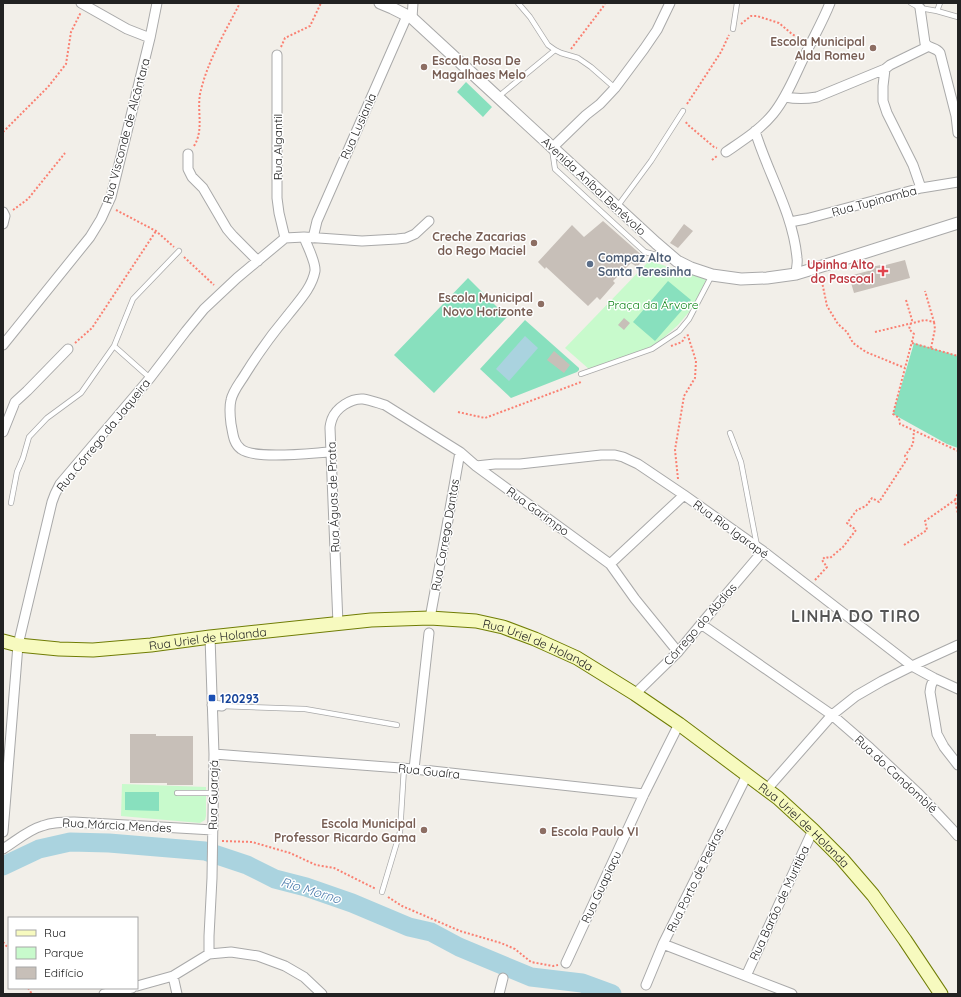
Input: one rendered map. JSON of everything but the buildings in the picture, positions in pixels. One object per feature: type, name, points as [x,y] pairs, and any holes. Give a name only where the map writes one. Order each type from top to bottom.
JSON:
[{"type":"main road","name":"Rua Uriel de Holanda","points":[[3,641],[18,645],[59,649],[93,650],[151,645],[210,637],[371,620],[430,618],[476,621],[535,639],[577,658],[635,694],[768,789],[813,830],[842,859],[874,895],[941,994]]},
{"type":"street","name":"Rua Visconde de Alcântara","points":[[3,345],[90,237],[108,205],[150,38],[157,3]]},
{"type":"street","name":"Avenida Aníbal Benévolo","points":[[380,3],[409,17],[656,243],[677,261],[691,268],[712,275],[742,279],[767,278],[796,274],[958,223]]},
{"type":"street","name":"Rua Lusiania","points":[[308,238],[409,17],[413,3]]},
{"type":"street","points":[[552,148],[586,115],[600,104],[615,88],[657,30],[670,3]]},
{"type":"street","points":[[726,152],[756,131],[773,114],[785,97],[824,19],[830,3]]},
{"type":"street","points":[[83,4],[127,29],[150,38]]},
{"type":"street","points":[[920,8],[925,43],[927,47]]},
{"type":"street","points":[[785,97],[795,99],[817,97],[885,69],[927,47],[938,50],[940,53],[956,116],[958,133]]},
{"type":"street","name":"Rua Algantil","points":[[277,55],[277,198],[285,238]]},
{"type":"street","points":[[885,69],[883,101],[887,113],[913,165],[921,188]]},
{"type":"street","points":[[756,131],[790,222],[798,260],[796,274]]},
{"type":"street","points":[[188,154],[188,169],[192,177],[203,188],[227,229],[258,261]]},
{"type":"street","name":"Rua Tupinamba","points":[[790,222],[921,188],[958,182]]},
{"type":"street","points":[[285,238],[362,241],[406,238],[415,234],[429,221]]},
{"type":"street","name":"Rua Córrego da Jaqueira","points":[[3,832],[4,794],[18,645],[55,494],[60,484],[150,378],[204,309],[236,278],[285,238]]},
{"type":"street","points":[[308,238],[315,271],[310,284],[253,362],[231,399],[230,412],[233,435],[236,443],[246,452],[281,455],[330,452]]},
{"type":"street","points":[[3,432],[15,402],[68,349]]},
{"type":"street","name":"Rua Águas de Prata","points":[[338,624],[330,428],[335,414],[345,404],[353,400],[361,399],[372,401]]},
{"type":"street","name":"Rua Garimpo","points":[[372,401],[385,405],[460,452],[476,466],[610,564],[635,599],[678,652]]},
{"type":"street","name":"Rua Corrego Dantas","points":[[430,618],[460,452]]},
{"type":"street","name":"Rua Rio Igarapé","points":[[476,466],[520,464],[615,455],[623,457],[638,464],[682,493],[760,549],[912,666],[958,689]]},
{"type":"street","points":[[610,564],[682,493]]},
{"type":"street","name":"Córrego do Abdias","points":[[635,694],[678,652],[760,549]]},
{"type":"street","name":"Rua do Candomblé","points":[[701,624],[832,715],[919,794],[958,836]]},
{"type":"street","points":[[414,769],[429,633]]},
{"type":"street","name":"Rua Guarajá","points":[[209,954],[214,754],[210,637]]},
{"type":"street","points":[[768,789],[832,715],[856,696],[912,666],[958,645]]},
{"type":"street","points":[[934,678],[930,692],[937,734],[944,747],[958,764]]},
{"type":"street","points":[[212,705],[222,706]]},
{"type":"street","name":"Rua Guapiaçu","points":[[566,963],[644,794],[679,724]]},
{"type":"street","name":"Rua Guaíra","points":[[214,754],[404,768],[644,794]]},
{"type":"street","name":"Rua Porto de Pedras","points":[[646,985],[664,944],[747,775]]},
{"type":"street","name":"Rua Márcia Mendes","points":[[3,849],[41,826],[56,822],[213,830]]},
{"type":"street","name":"Rua Barão de Muritiba","points":[[746,976],[813,830]]},
{"type":"street","points":[[664,944],[792,994]]},
{"type":"street","points":[[138,986],[173,976],[209,954],[231,952],[258,956],[285,966],[304,977],[322,994]]},
{"type":"street","points":[[173,976],[177,994]]},
{"type":"street","points":[[499,994],[503,978]]},
{"type":"street","points":[[104,994],[127,989]]},
{"type":"lane","points":[[518,3],[530,17],[548,45],[554,50],[578,58],[615,88]]},
{"type":"lane","points":[[733,29],[737,3]]},
{"type":"lane","points":[[911,3],[920,8],[958,17]]},
{"type":"lane","points":[[937,11],[940,3]]},
{"type":"lane","points":[[498,97],[554,50]]},
{"type":"lane","points":[[617,207],[651,161],[684,111]]},
{"type":"lane","points":[[552,148],[555,170],[645,252],[677,261]]},
{"type":"lane","points":[[10,503],[17,472],[29,437],[48,418],[81,393],[114,346],[133,299],[178,251]]},
{"type":"lane","points":[[581,374],[652,349],[679,331],[689,318],[712,275]]},
{"type":"lane","points":[[114,346],[150,378]]},
{"type":"lane","points":[[730,433],[741,462],[760,549]]},
{"type":"lane","points":[[222,706],[305,709],[397,724]]},
{"type":"lane","points":[[382,892],[400,832],[404,768]]},
{"type":"lane","points":[[177,793],[213,793]]},
{"type":"path","points":[[188,154],[195,144],[200,130],[200,96],[206,72],[240,3]]},
{"type":"path","points":[[277,55],[285,38],[310,26],[321,3]]},
{"type":"path","points":[[566,55],[603,7],[604,3]]},
{"type":"path","points":[[3,132],[48,87],[66,64],[71,32],[83,4]]},
{"type":"path","points":[[726,152],[714,147],[687,124],[684,118],[684,111],[687,103],[721,52],[733,29],[751,16],[757,16],[779,23],[792,34],[811,43]]},
{"type":"path","points":[[4,217],[28,199],[65,153]]},
{"type":"path","points":[[108,205],[156,231],[222,292]]},
{"type":"path","points":[[68,349],[92,328],[156,231]]},
{"type":"path","points":[[818,267],[827,306],[838,324],[847,332],[853,343],[866,352],[905,368]]},
{"type":"path","points":[[925,291],[936,329],[931,348]]},
{"type":"path","points":[[906,300],[912,320],[908,329],[914,334],[894,414],[899,418],[900,424],[958,451]]},
{"type":"path","points":[[875,332],[911,322],[925,320],[934,322]]},
{"type":"path","points":[[682,493],[675,450],[684,396],[695,378],[696,361],[687,333]]},
{"type":"path","points":[[912,342],[958,356]]},
{"type":"path","points":[[809,587],[827,567],[822,560],[825,557],[830,558],[843,547],[856,530],[847,523],[857,510],[866,506],[872,498],[879,502],[908,459],[905,456],[913,444],[914,430]]},
{"type":"path","points":[[904,545],[927,530],[925,521],[955,500],[958,493]]},
{"type":"path","points":[[955,500],[958,514]]},
{"type":"path","points":[[212,843],[252,842],[290,853],[316,865],[334,868],[382,892],[402,906],[460,931],[501,943],[515,949],[531,962],[553,966],[566,963]]},
{"type":"green space","points":[[466,82],[492,107],[483,117],[457,92]]},
{"type":"green space","name":"Praça da Árvore","points":[[649,261],[707,278],[694,306],[678,325],[660,341],[650,347],[590,370],[565,348]]},
{"type":"green space","points":[[468,278],[507,317],[434,393],[394,355]]},
{"type":"green space","points":[[668,281],[691,300],[655,341],[633,322]]},
{"type":"green space","points":[[525,320],[579,368],[579,370],[511,398],[480,369]]},
{"type":"green space","points":[[914,343],[958,356],[958,448],[947,444],[893,414]]},
{"type":"green space","points":[[122,784],[206,787],[205,820],[200,823],[121,816]]},
{"type":"green space","points":[[125,792],[159,792],[159,811],[125,810]]},
{"type":"water","points":[[525,336],[538,348],[509,381],[496,369]]},
{"type":"waterway","name":"Rio Morno","points":[[3,866],[39,849],[70,842],[109,843],[205,851],[247,865],[275,879],[306,887],[352,903],[409,927],[431,932],[459,947],[531,977],[582,983],[612,994]]},
{"type":"place","name":"Escola Municipal Alda Romeu","points":[[873,48]]},
{"type":"place","name":"Escola Rosa De Magalhaes Melo","points":[[424,67]]},
{"type":"place","name":"Creche Zacarias do Rego Maciel","points":[[534,243]]},
{"type":"place","name":"Compaz Alto Santa Teresinha","points":[[590,264]]},
{"type":"place","name":"Upinha Alto do Pascoal","points":[[883,271]]},
{"type":"place","name":"Escola Municipal Novo Horizonte","points":[[541,304]]},
{"type":"place","name":"120293","points":[[212,698]]},
{"type":"place","name":"Escola Municipal Professor Ricardo Gama","points":[[424,830]]},
{"type":"place","name":"Escola Paulo VI","points":[[543,831]]},
{"type":"district","name":"LINHA DO TIRO","points":[[856,616]]}]
